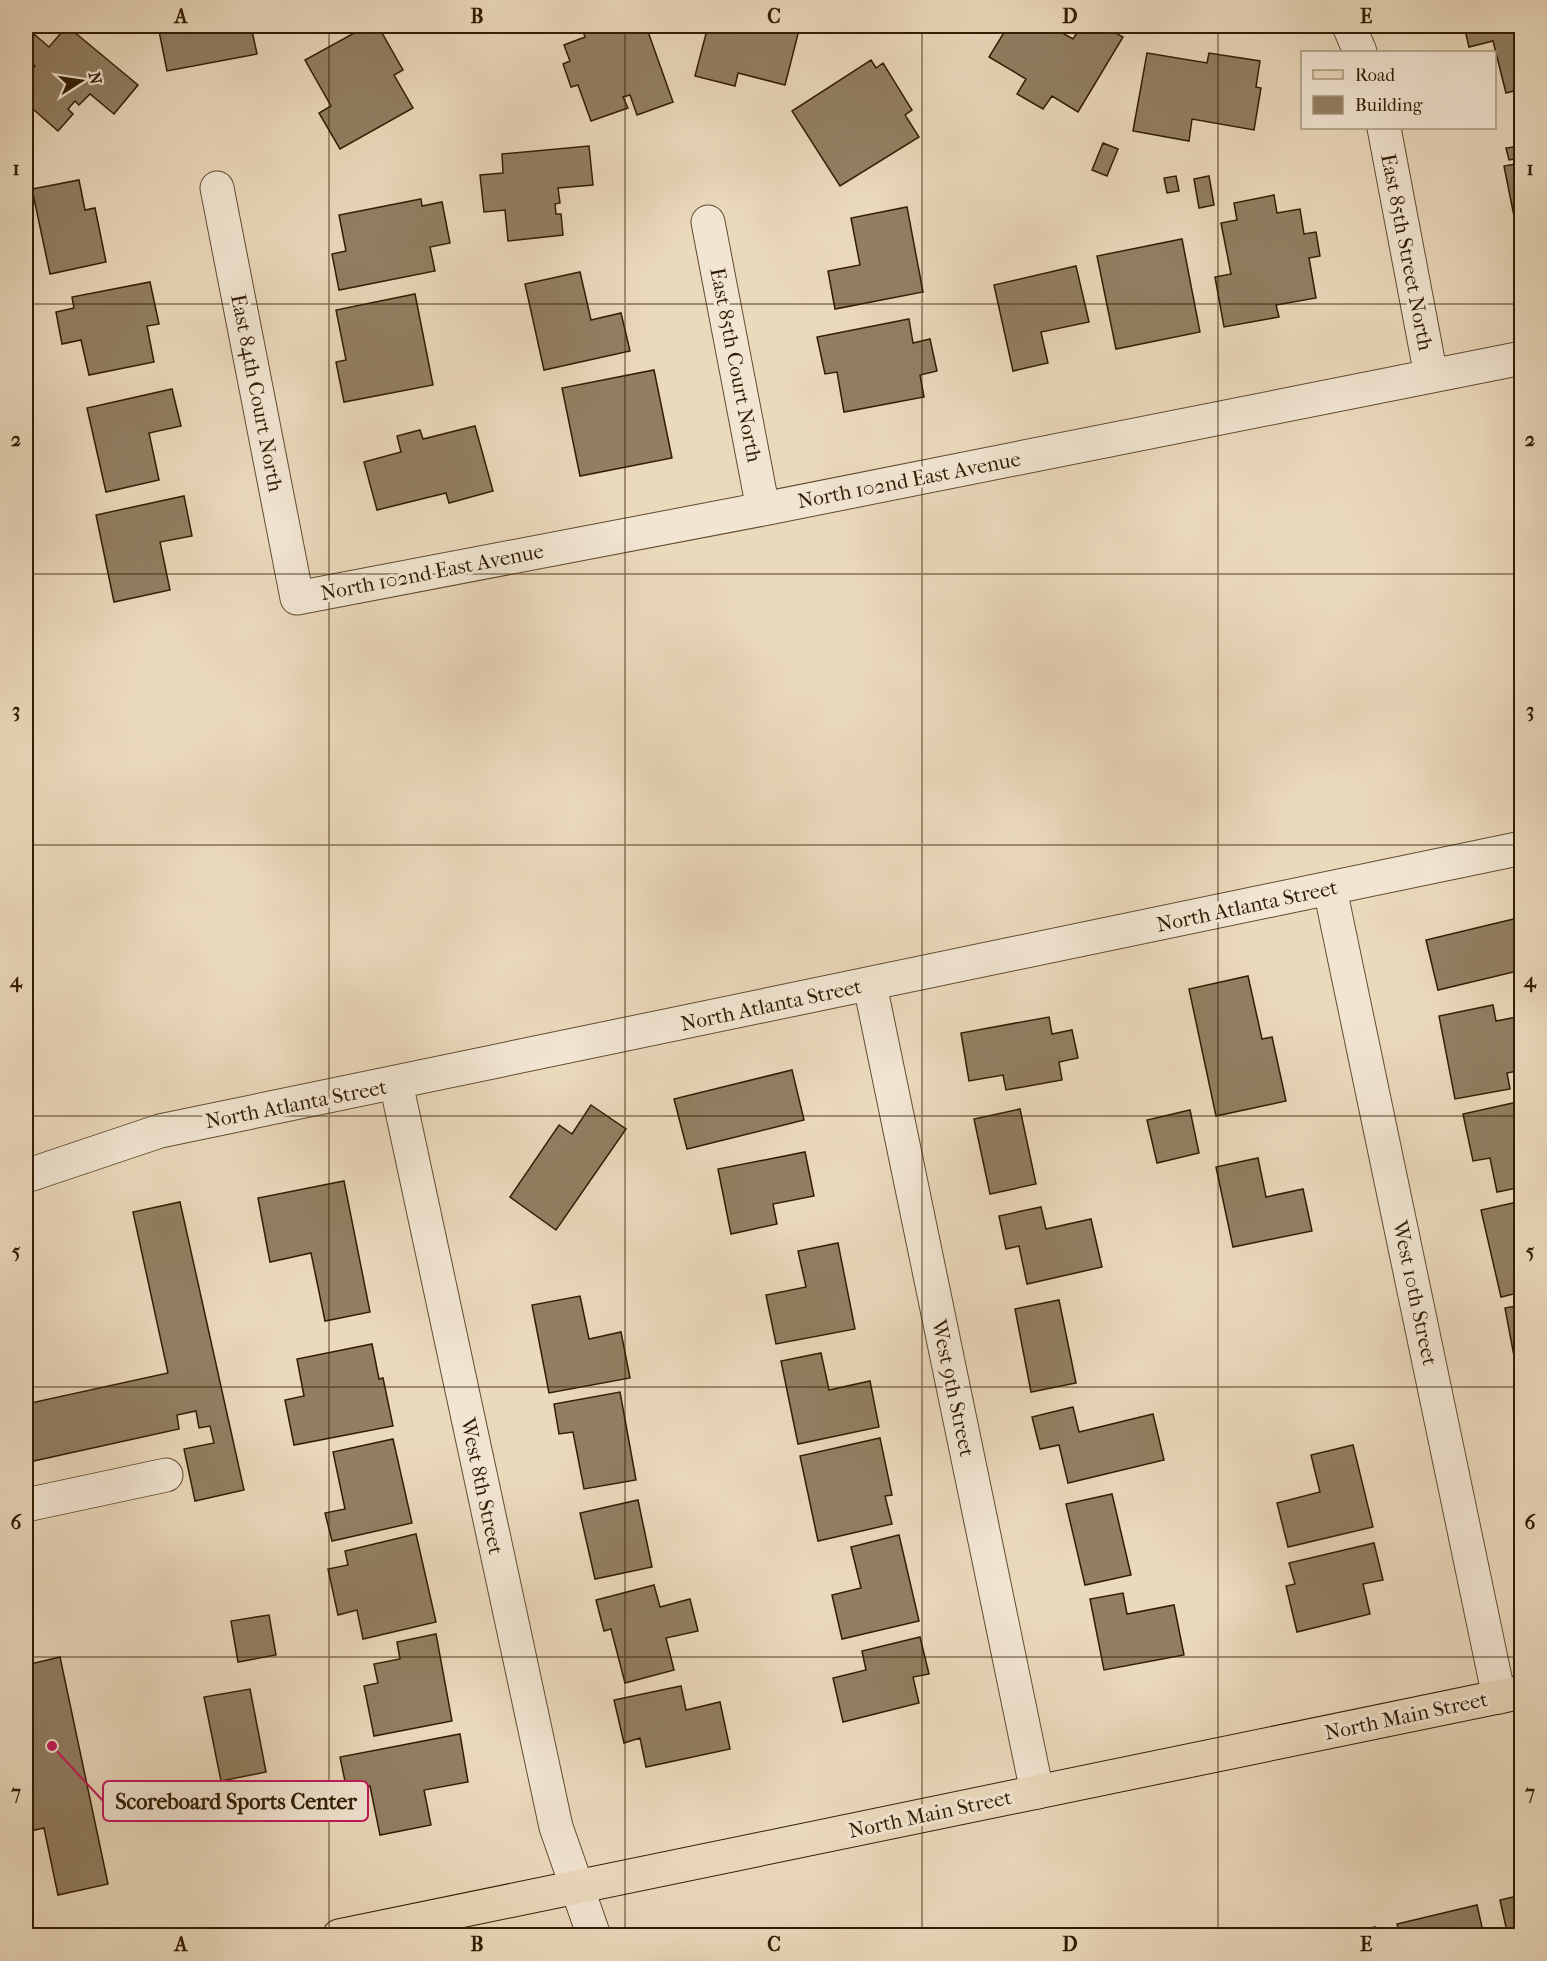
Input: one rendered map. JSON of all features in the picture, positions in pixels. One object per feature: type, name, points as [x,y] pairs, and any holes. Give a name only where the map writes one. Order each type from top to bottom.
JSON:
[{"type":"main road","name":"North Main Street","points":[[339,1935],[1510,1695]]},
{"type":"street","points":[[1349,26],[1360,51]]},
{"type":"street","name":"East 85th Street North","points":[[1384,129],[1431,376]]},
{"type":"street","name":"East 84th Court North","points":[[217,188],[297,598]]},
{"type":"street","name":"East 85th Court North","points":[[708,222],[763,509]]},
{"type":"street","name":"North 102nd East Avenue","points":[[297,598],[763,509],[1521,358]]},
{"type":"street","name":"North Atlanta Street","points":[[26,1176],[160,1131],[1521,848]]},
{"type":"street","name":"West 10th Street","points":[[1330,889],[1510,1695]]},
{"type":"street","name":"West 9th Street","points":[[870,985],[1037,1792]]},
{"type":"street","name":"West 8th Street","points":[[396,1083],[556,1827],[594,1935]]},
{"type":"street","points":[[26,1505],[166,1475]]},
{"type":"building","points":[[67,26],[138,85],[114,114],[90,94],[79,105],[75,101],[68,109],[73,114],[58,131],[26,103],[26,77],[35,66],[26,58],[26,44],[34,34],[49,47]]},
{"type":"building","points":[[158,26],[251,26],[257,54],[167,71]]},
{"type":"building","points":[[367,26],[378,26],[403,70],[394,75],[413,108],[340,149],[319,113],[331,106],[305,60]]},
{"type":"building","points":[[581,26],[646,26],[673,102],[637,115],[630,95],[623,97],[628,108],[591,121],[578,85],[571,87],[563,64],[570,61],[564,45],[585,37]]},
{"type":"building","points":[[708,26],[800,26],[785,85],[738,73],[735,86],[695,76]]},
{"type":"building","points":[[1008,26],[1050,26],[1073,39],[1081,26],[1103,26],[1123,37],[1078,112],[1052,96],[1043,109],[1017,94],[1026,79],[989,57]]},
{"type":"building","points":[[1464,26],[1522,26],[1522,89],[1506,93],[1493,41],[1469,47]]},
{"type":"building","points":[[1147,53],[1207,63],[1209,53],[1260,61],[1256,87],[1261,88],[1254,130],[1192,119],[1189,141],[1133,131]]},
{"type":"building","points":[[871,60],[876,68],[883,63],[912,110],[905,115],[919,137],[840,186],[792,111]]},
{"type":"building","points":[[1103,143],[1118,149],[1107,176],[1092,170]]},
{"type":"building","points":[[589,146],[593,185],[558,188],[560,203],[555,204],[556,214],[561,214],[563,235],[508,241],[505,210],[484,212],[480,175],[503,173],[502,154]]},
{"type":"building","points":[[1519,146],[1521,158],[1509,160],[1506,148]]},
{"type":"building","points":[[1522,163],[1522,235],[1518,236],[1504,166]]},
{"type":"building","points":[[1176,176],[1179,191],[1167,193],[1164,178]]},
{"type":"building","points":[[1209,176],[1214,205],[1199,208],[1194,179]]},
{"type":"building","points":[[79,180],[85,210],[95,208],[106,262],[50,274],[32,189]]},
{"type":"building","points":[[1274,195],[1277,213],[1300,209],[1304,234],[1316,232],[1320,256],[1309,258],[1316,298],[1276,305],[1279,317],[1224,327],[1215,277],[1231,274],[1221,223],[1237,220],[1234,203]]},
{"type":"building","points":[[421,199],[422,206],[442,202],[450,243],[430,247],[435,271],[339,290],[332,254],[346,251],[339,215]]},
{"type":"building","points":[[907,207],[923,292],[835,309],[828,271],[860,265],[851,218]]},
{"type":"building","points":[[1182,239],[1200,332],[1116,349],[1097,256]]},
{"type":"building","points":[[1076,266],[1089,322],[1041,332],[1048,363],[1013,371],[994,285]]},
{"type":"building","points":[[580,272],[591,320],[621,313],[630,351],[544,370],[525,284]]},
{"type":"building","points":[[150,282],[159,324],[147,326],[154,362],[89,375],[81,340],[62,344],[56,312],[74,308],[72,297]]},
{"type":"building","points":[[415,294],[433,385],[344,402],[336,362],[346,360],[336,310]]},
{"type":"building","points":[[909,319],[913,343],[930,339],[937,371],[920,375],[924,397],[844,412],[837,372],[825,374],[817,337]]},
{"type":"building","points":[[654,370],[672,458],[580,476],[562,388]]},
{"type":"building","points":[[172,389],[181,426],[149,433],[159,480],[106,492],[87,408]]},
{"type":"building","points":[[475,426],[493,491],[449,503],[446,493],[377,510],[364,462],[401,452],[397,436],[420,430],[423,439]]},
{"type":"building","points":[[184,496],[192,536],[160,542],[170,590],[114,602],[96,515]]},
{"type":"building","points":[[1522,917],[1522,970],[1438,990],[1426,940]]},
{"type":"building","points":[[1248,976],[1262,1039],[1272,1037],[1286,1101],[1216,1116],[1189,989]]},
{"type":"building","points":[[1493,1005],[1496,1021],[1522,1016],[1522,1070],[1507,1073],[1510,1089],[1455,1099],[1439,1016]]},
{"type":"building","points":[[1049,1017],[1052,1034],[1072,1030],[1078,1058],[1059,1062],[1062,1080],[1006,1090],[1003,1075],[969,1081],[961,1033]]},
{"type":"building","points":[[792,1070],[804,1120],[687,1149],[674,1099]]},
{"type":"building","points":[[1522,1101],[1522,1187],[1497,1192],[1490,1158],[1473,1161],[1463,1114]]},
{"type":"building","points":[[591,1105],[626,1129],[556,1230],[510,1197],[559,1125],[572,1134]]},
{"type":"building","points":[[1020,1109],[1036,1184],[990,1194],[974,1119]]},
{"type":"building","points":[[1190,1110],[1199,1153],[1157,1163],[1147,1120]]},
{"type":"building","points":[[805,1152],[814,1196],[773,1204],[777,1224],[731,1234],[718,1169]]},
{"type":"building","points":[[1258,1158],[1266,1197],[1303,1189],[1312,1231],[1233,1247],[1216,1167]]},
{"type":"building","points":[[344,1181],[370,1312],[325,1321],[311,1253],[270,1262],[258,1198]]},
{"type":"building","points":[[1522,1201],[1522,1292],[1501,1297],[1481,1210]]},
{"type":"building","points":[[180,1202],[244,1490],[195,1501],[184,1449],[214,1443],[210,1426],[199,1428],[196,1411],[177,1415],[179,1429],[29,1462],[26,1445],[26,1404],[168,1373],[133,1212]]},
{"type":"building","points":[[1041,1207],[1046,1229],[1091,1219],[1102,1267],[1027,1284],[1019,1246],[1006,1249],[999,1216]]},
{"type":"building","points":[[838,1243],[855,1329],[776,1344],[766,1295],[806,1287],[798,1251]]},
{"type":"building","points":[[580,1296],[589,1339],[621,1332],[630,1378],[549,1393],[532,1305]]},
{"type":"building","points":[[1059,1300],[1076,1383],[1031,1392],[1015,1309]]},
{"type":"building","points":[[1522,1305],[1522,1354],[1514,1356],[1505,1308]]},
{"type":"building","points":[[372,1344],[379,1379],[383,1378],[393,1426],[294,1445],[285,1400],[304,1396],[297,1359]]},
{"type":"building","points":[[821,1353],[829,1390],[870,1381],[879,1427],[798,1444],[781,1361]]},
{"type":"building","points":[[620,1392],[636,1480],[584,1489],[573,1432],[559,1434],[554,1404]]},
{"type":"building","points":[[1073,1407],[1079,1432],[1153,1414],[1164,1460],[1068,1483],[1059,1445],[1040,1449],[1032,1417]]},
{"type":"building","points":[[880,1438],[892,1495],[885,1496],[892,1524],[818,1541],[800,1456]]},
{"type":"building","points":[[393,1439],[412,1523],[332,1541],[325,1513],[345,1509],[333,1452]]},
{"type":"building","points":[[1353,1445],[1373,1527],[1288,1547],[1277,1503],[1320,1492],[1311,1455]]},
{"type":"building","points":[[1112,1494],[1131,1575],[1085,1585],[1066,1504]]},
{"type":"building","points":[[638,1500],[652,1567],[595,1579],[580,1513]]},
{"type":"building","points":[[416,1534],[436,1622],[363,1639],[357,1610],[338,1615],[328,1569],[348,1565],[345,1551]]},
{"type":"building","points":[[899,1535],[919,1621],[842,1639],[832,1595],[861,1588],[851,1547]]},
{"type":"building","points":[[1374,1543],[1383,1580],[1363,1584],[1370,1614],[1297,1632],[1286,1586],[1295,1584],[1289,1563]]},
{"type":"building","points":[[654,1585],[660,1607],[690,1599],[698,1631],[666,1638],[674,1670],[625,1683],[611,1629],[604,1631],[596,1600]]},
{"type":"building","points":[[1123,1593],[1127,1614],[1174,1605],[1184,1655],[1104,1670],[1090,1599]]},
{"type":"building","points":[[269,1615],[276,1655],[238,1662],[231,1621]]},
{"type":"building","points":[[436,1634],[452,1721],[374,1736],[364,1686],[378,1683],[374,1664],[400,1659],[397,1642]]},
{"type":"building","points":[[920,1637],[929,1674],[913,1677],[919,1703],[843,1722],[833,1678],[866,1670],[862,1651]]},
{"type":"building","points":[[60,1657],[108,1884],[58,1895],[44,1828],[26,1832],[26,1665]]},
{"type":"building","points":[[681,1686],[686,1710],[720,1702],[730,1749],[646,1767],[640,1738],[624,1743],[614,1700]]},
{"type":"building","points":[[250,1689],[266,1772],[221,1781],[204,1697]]},
{"type":"building","points":[[460,1734],[468,1782],[424,1790],[431,1825],[380,1835],[370,1786],[347,1791],[340,1757]]},
{"type":"building","points":[[1522,1895],[1522,1936],[1508,1936],[1500,1900]]},
{"type":"building","points":[[1477,1905],[1484,1936],[1400,1936],[1397,1924]]},
{"type":"building","points":[[1375,1927],[1377,1936],[1339,1936]]},
{"type":"place","name":"Scoreboard Sports Center","points":[[52,1746]]}]
